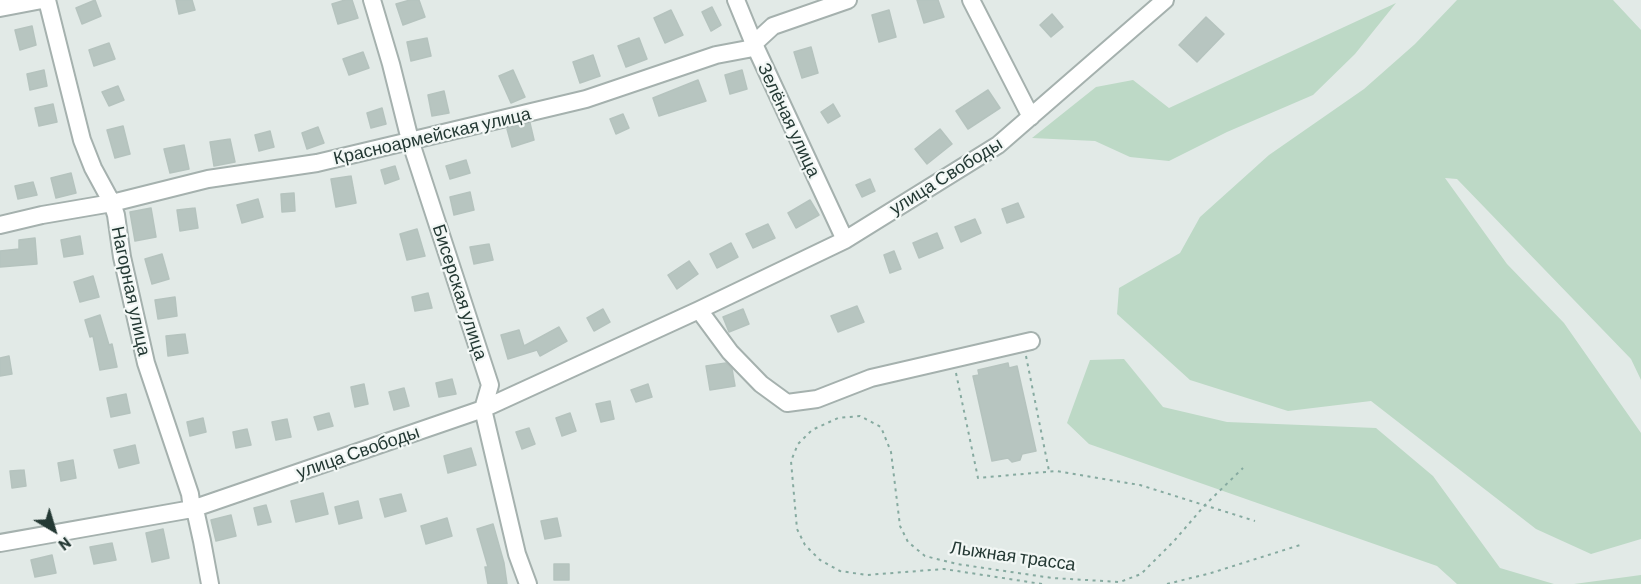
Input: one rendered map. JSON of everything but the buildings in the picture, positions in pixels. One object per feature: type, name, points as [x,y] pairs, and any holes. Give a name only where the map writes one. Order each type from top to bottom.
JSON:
[{"type":"street","points":[[0,8],[42,0]]},
{"type":"street","name":"Нагорная улица","points":[[48,0],[82,140],[99,181],[112,202],[146,363],[190,494],[192,509],[196,514],[210,584]]},
{"type":"street","name":"Бисерская улица","points":[[372,0],[410,140],[490,385],[483,409],[517,554],[528,584]]},
{"type":"street","name":"Зелёная улица","points":[[736,0],[754,44],[845,240]]},
{"type":"street","name":"Красноармейская улица","points":[[0,225],[208,179],[317,163],[586,99],[716,55],[748,49],[773,26],[848,0]]},
{"type":"street","points":[[971,0],[1030,117]]},
{"type":"street","name":"улица Свободы","points":[[0,543],[192,509],[483,409],[699,310],[845,240],[998,145],[1165,0]]},
{"type":"street","points":[[699,310],[730,352],[761,384],[788,403],[817,399],[871,378],[1027,342]]},
{"type":"path","points":[[1027,342],[1049,471]]},
{"type":"path","points":[[952,359],[978,478],[1049,471],[1140,485],[1255,521]]},
{"type":"path","name":"Лыжная трасса","points":[[1042,584],[944,569],[867,575],[840,571],[820,560],[806,545],[797,529],[792,460],[798,444],[812,430],[838,418],[860,416],[881,427],[891,452],[900,526],[908,542],[926,556],[968,566],[1052,578],[1120,582],[1141,574],[1243,468]]},
{"type":"path","points":[[1167,584],[1211,573],[1300,545]]},
{"type":"green space","points":[[1457,0],[1613,0],[1641,30],[1641,380],[1631,359],[1457,179],[1445,178],[1507,264],[1564,323],[1641,433],[1641,539],[1591,554],[1536,529],[1371,401],[1288,411],[1190,380],[1117,314],[1119,288],[1180,253],[1200,217],[1269,155],[1364,89],[1415,44]]},
{"type":"green space","points":[[1396,3],[1355,54],[1313,95],[1227,132],[1169,161],[1130,157],[1095,141],[1032,138],[1096,87],[1133,80],[1169,108]]},
{"type":"green space","points":[[1124,359],[1163,407],[1227,422],[1376,428],[1433,476],[1500,568],[1554,584],[1457,584],[1437,566],[1089,444],[1067,423],[1090,360]]},
{"type":"green space","points":[[1641,575],[1641,584],[1574,584]]}]
